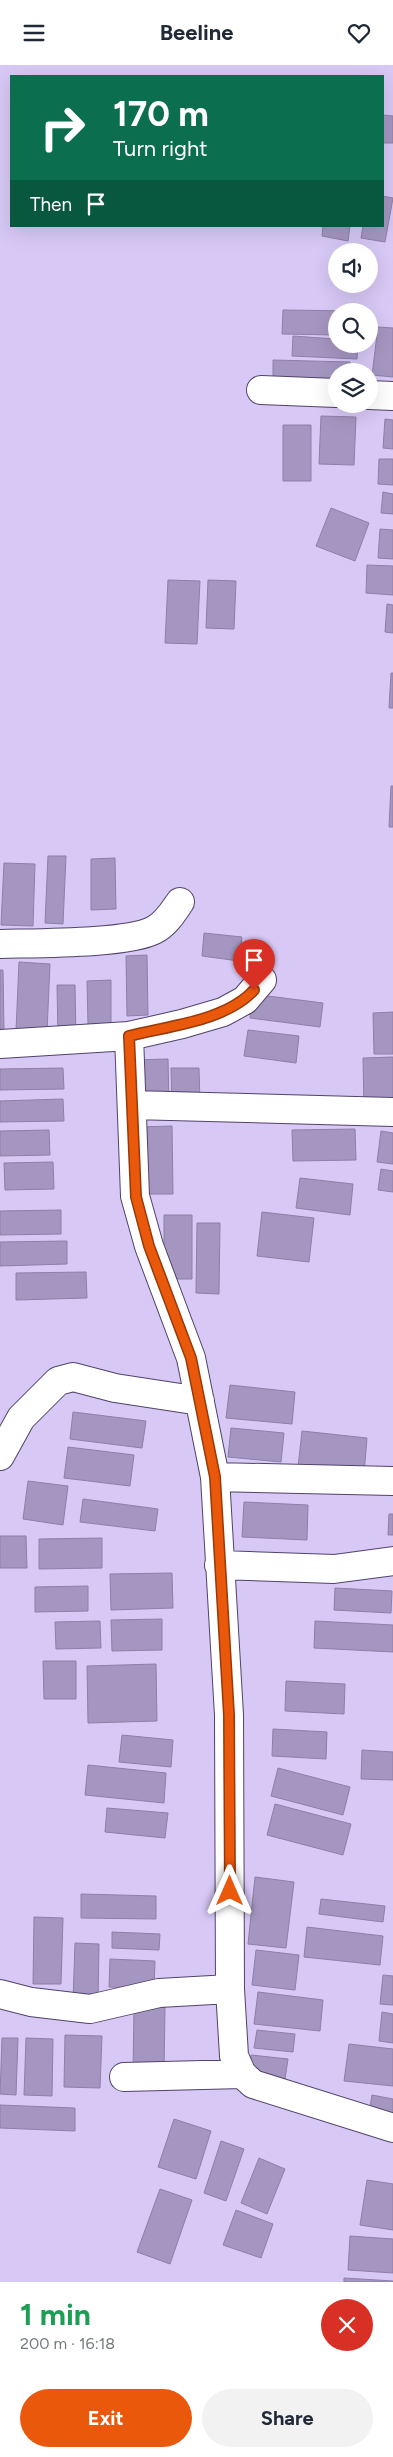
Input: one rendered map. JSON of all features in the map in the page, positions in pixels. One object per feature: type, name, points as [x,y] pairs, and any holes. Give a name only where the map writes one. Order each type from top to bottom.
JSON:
[{"type":"street","points":[[261,390],[328,393]]},
{"type":"street","points":[[378,395],[393,396]]},
{"type":"street","points":[[0,945],[129,938],[154,930],[169,918],[180,901]]},
{"type":"street","points":[[0,1043],[129,1036],[223,1012],[245,1000],[262,980]]},
{"type":"street","points":[[129,1036],[136,1197],[149,1246],[191,1358],[215,1477],[229,1715],[230,1989],[234,2056],[242,2074],[253,2083],[393,2128]]},
{"type":"street","points":[[132,1105],[393,1112]]},
{"type":"street","points":[[0,1456],[20,1418],[58,1381],[73,1377],[146,1394],[200,1401]]},
{"type":"street","points":[[215,1477],[393,1481]]},
{"type":"street","points":[[219,1565],[334,1569],[393,1561]]},
{"type":"street","points":[[0,1994],[31,2002],[90,2009],[159,1993],[230,1989]]},
{"type":"street","points":[[124,2077],[242,2074]]},
{"type":"building","points":[[384,115],[393,116],[393,143],[384,143]]},
{"type":"building","points":[[384,196],[393,198],[385,242],[361,238],[363,227],[384,227]]},
{"type":"building","points":[[323,227],[350,227],[348,241],[322,236]]},
{"type":"building","points":[[283,310],[328,311],[328,335],[282,334]]},
{"type":"building","points":[[378,327],[393,328],[393,377],[378,376],[378,363],[374,363],[375,353],[378,353]]},
{"type":"building","points":[[293,336],[328,338],[328,353],[357,353],[357,359],[292,356]]},
{"type":"building","points":[[273,360],[350,362],[328,363],[328,390],[273,389]]},
{"type":"building","points":[[321,416],[356,417],[354,465],[319,464]]},
{"type":"building","points":[[385,419],[393,420],[393,449],[383,448]]},
{"type":"building","points":[[283,425],[311,425],[311,481],[283,481]]},
{"type":"building","points":[[379,459],[393,459],[393,485],[378,484]]},
{"type":"building","points":[[383,492],[393,494],[393,514],[381,513]]},
{"type":"building","points":[[331,508],[369,523],[355,561],[316,546]]},
{"type":"building","points":[[380,529],[393,530],[393,559],[378,558]]},
{"type":"building","points":[[367,565],[393,566],[393,595],[366,593]]},
{"type":"building","points":[[168,580],[200,581],[197,644],[165,643]]},
{"type":"building","points":[[208,580],[236,581],[234,629],[206,628]]},
{"type":"building","points":[[387,604],[393,605],[393,633],[385,632]]},
{"type":"building","points":[[391,673],[393,673],[393,708],[389,708]]},
{"type":"building","points":[[391,786],[393,786],[393,827],[389,827]]},
{"type":"building","points":[[48,856],[66,856],[63,924],[45,923]]},
{"type":"building","points":[[115,858],[116,909],[91,910],[91,859]]},
{"type":"building","points":[[4,863],[35,864],[33,926],[1,925]]},
{"type":"building","points":[[204,933],[242,937],[239,961],[202,956]]},
{"type":"building","points":[[147,955],[148,1015],[127,1016],[126,956]]},
{"type":"building","points":[[19,962],[50,964],[47,1032],[16,1031]]},
{"type":"building","points":[[0,970],[3,970],[4,1031],[0,1031]]},
{"type":"building","points":[[111,980],[111,1024],[88,1025],[87,981]]},
{"type":"building","points":[[57,985],[75,985],[76,1037],[58,1037]]},
{"type":"building","points":[[252,994],[323,1003],[320,1027],[250,1018]]},
{"type":"building","points":[[393,1012],[393,1054],[374,1054],[373,1013]]},
{"type":"building","points":[[248,1030],[299,1036],[296,1063],[244,1056]]},
{"type":"building","points":[[393,1057],[393,1108],[364,1109],[363,1058]]},
{"type":"building","points":[[168,1059],[169,1102],[134,1103],[133,1060]]},
{"type":"building","points":[[63,1068],[64,1089],[0,1090],[0,1069]]},
{"type":"building","points":[[171,1068],[199,1068],[200,1104],[172,1105]]},
{"type":"building","points":[[63,1099],[64,1121],[0,1122],[0,1101]]},
{"type":"building","points":[[172,1126],[173,1194],[137,1194],[136,1127]]},
{"type":"building","points":[[355,1129],[356,1160],[293,1161],[292,1130]]},
{"type":"building","points":[[49,1130],[50,1155],[0,1156],[0,1131]]},
{"type":"building","points":[[381,1131],[393,1133],[393,1164],[377,1162]]},
{"type":"building","points":[[53,1162],[54,1189],[5,1190],[4,1163]]},
{"type":"building","points":[[381,1169],[393,1171],[393,1192],[378,1190]]},
{"type":"building","points":[[300,1178],[353,1184],[350,1215],[296,1208]]},
{"type":"building","points":[[61,1210],[61,1234],[0,1235],[0,1211]]},
{"type":"building","points":[[262,1212],[314,1218],[309,1262],[257,1256]]},
{"type":"building","points":[[164,1215],[192,1215],[192,1279],[164,1279]]},
{"type":"building","points":[[197,1223],[220,1223],[219,1294],[196,1293]]},
{"type":"building","points":[[67,1241],[67,1264],[0,1266],[0,1242]]},
{"type":"building","points":[[86,1272],[87,1298],[16,1300],[16,1273]]},
{"type":"building","points":[[230,1385],[295,1392],[292,1424],[226,1418]]},
{"type":"building","points":[[73,1412],[146,1421],[142,1448],[70,1439]]},
{"type":"building","points":[[231,1428],[284,1433],[281,1462],[228,1457]]},
{"type":"building","points":[[302,1431],[367,1438],[364,1474],[298,1467]]},
{"type":"building","points":[[68,1447],[134,1455],[130,1486],[64,1478]]},
{"type":"building","points":[[28,1481],[68,1486],[63,1525],[23,1519]]},
{"type":"building","points":[[83,1499],[158,1509],[155,1531],[80,1522]]},
{"type":"building","points":[[244,1502],[308,1505],[307,1540],[242,1537]]},
{"type":"building","points":[[389,1514],[393,1514],[393,1535],[388,1535]]},
{"type":"building","points":[[0,1536],[26,1536],[27,1568],[0,1568]]},
{"type":"building","points":[[102,1538],[102,1568],[39,1569],[39,1539]]},
{"type":"building","points":[[172,1573],[173,1608],[111,1610],[110,1574]]},
{"type":"building","points":[[88,1586],[88,1611],[35,1612],[35,1587]]},
{"type":"building","points":[[335,1588],[392,1591],[391,1613],[334,1610]]},
{"type":"building","points":[[162,1619],[162,1650],[112,1651],[111,1620]]},
{"type":"building","points":[[100,1621],[101,1648],[56,1649],[55,1622]]},
{"type":"building","points":[[315,1621],[393,1625],[393,1652],[314,1648]]},
{"type":"building","points":[[43,1661],[76,1661],[76,1699],[44,1699]]},
{"type":"building","points":[[156,1664],[157,1721],[88,1723],[87,1666]]},
{"type":"building","points":[[286,1681],[345,1684],[344,1714],[285,1711]]},
{"type":"building","points":[[273,1729],[327,1732],[326,1759],[272,1756]]},
{"type":"building","points":[[122,1735],[173,1740],[171,1767],[119,1762]]},
{"type":"building","points":[[362,1750],[393,1752],[393,1780],[361,1779]]},
{"type":"building","points":[[88,1765],[166,1773],[164,1803],[85,1795]]},
{"type":"building","points":[[278,1768],[350,1787],[343,1815],[271,1796]]},
{"type":"building","points":[[275,1804],[351,1824],[343,1855],[267,1835]]},
{"type":"building","points":[[107,1808],[168,1813],[165,1838],[105,1832]]},
{"type":"building","points":[[255,1877],[294,1882],[286,1948],[248,1944]]},
{"type":"building","points":[[81,1894],[156,1896],[156,1919],[81,1918]]},
{"type":"building","points":[[321,1899],[385,1906],[383,1922],[319,1914]]},
{"type":"building","points":[[34,1917],[63,1918],[61,1984],[33,1984]]},
{"type":"building","points":[[307,1927],[383,1936],[380,1965],[304,1957]]},
{"type":"building","points":[[112,1932],[160,1934],[159,1950],[112,1948]]},
{"type":"building","points":[[75,1943],[99,1944],[98,2002],[73,2001]]},
{"type":"building","points":[[256,1950],[299,1955],[295,1990],[252,1985]]},
{"type":"building","points":[[110,1959],[155,1961],[154,1988],[109,1987]]},
{"type":"building","points":[[383,1975],[393,1976],[393,2005],[380,2004]]},
{"type":"building","points":[[258,1992],[323,2000],[320,2031],[254,2024]]},
{"type":"building","points":[[134,2007],[165,2007],[164,2072],[133,2071]]},
{"type":"building","points":[[382,2012],[393,2014],[393,2043],[379,2041]]},
{"type":"building","points":[[257,2030],[295,2034],[293,2052],[254,2048]]},
{"type":"building","points":[[65,2035],[102,2036],[100,2088],[64,2087]]},
{"type":"building","points":[[2,2038],[18,2038],[16,2095],[0,2094]]},
{"type":"building","points":[[26,2038],[53,2039],[52,2096],[24,2095]]},
{"type":"building","points":[[349,2044],[393,2049],[393,2086],[344,2081]]},
{"type":"building","points":[[251,2055],[288,2059],[285,2079],[249,2074]]},
{"type":"building","points":[[372,2095],[393,2099],[393,2117],[369,2113]]},
{"type":"building","points":[[0,2105],[75,2108],[75,2131],[0,2128]]},
{"type":"building","points":[[174,2119],[211,2131],[196,2179],[158,2167]]},
{"type":"building","points":[[221,2141],[244,2149],[226,2201],[204,2193]]},
{"type":"building","points":[[259,2158],[285,2169],[267,2214],[241,2203]]},
{"type":"building","points":[[367,2180],[393,2184],[393,2230],[360,2225]]},
{"type":"building","points":[[160,2189],[192,2200],[170,2264],[137,2252]]},
{"type":"building","points":[[236,2210],[273,2224],[261,2258],[223,2245]]},
{"type":"building","points":[[350,2236],[393,2239],[393,2273],[348,2270]]},
{"type":"building","points":[[344,2278],[393,2281],[393,2282],[344,2282]]},
{"type":"route","points":[[230,1891],[229,1715],[215,1477],[191,1358],[149,1246],[136,1197],[129,1036],[223,1012],[245,1000],[254,990]]}]
